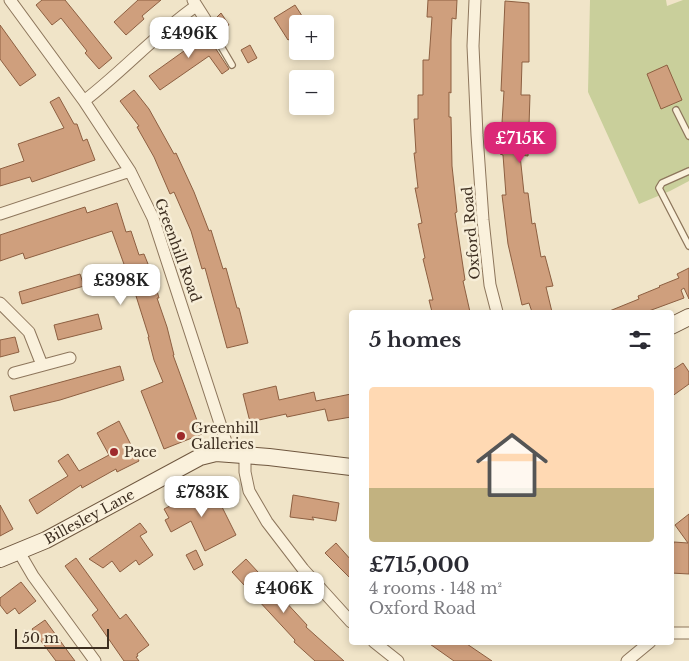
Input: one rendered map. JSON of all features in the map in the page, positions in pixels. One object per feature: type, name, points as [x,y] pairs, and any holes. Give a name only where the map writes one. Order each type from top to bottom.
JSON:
[{"type":"street","name":"Greenhill Road","points":[[10,0],[84,101],[130,171],[154,218],[245,472],[249,491],[267,522],[303,569],[349,620]]},
{"type":"street","name":"Oxford Road","points":[[475,0],[473,46],[477,135],[483,220],[490,285],[496,310]]},
{"type":"street","points":[[84,101],[195,3],[205,19]]},
{"type":"street","points":[[0,214],[130,171]]},
{"type":"street","points":[[0,302],[29,332],[42,365]]},
{"type":"street","points":[[674,324],[689,317]]},
{"type":"street","points":[[14,373],[70,358]]},
{"type":"street","name":"Billesley Lane","points":[[0,559],[74,526],[200,457],[216,453],[238,454],[349,467]]},
{"type":"street","points":[[18,552],[95,661]]},
{"type":"street","points":[[674,632],[689,633]]},
{"type":"street","points":[[378,645],[398,661]]},
{"type":"street","points":[[626,661],[643,645]]},
{"type":"lane","points":[[205,19],[232,65]]},
{"type":"lane","points":[[676,110],[689,136]]},
{"type":"lane","points":[[689,171],[662,183],[659,188],[689,246]]},
{"type":"green space","points":[[590,0],[666,0],[667,6],[683,0],[689,0],[689,181],[639,204],[588,92]]},
{"type":"building","points":[[42,0],[65,0],[112,58],[99,69],[85,53],[87,51],[61,18],[52,25],[36,5]]},
{"type":"building","points":[[138,0],[161,0],[142,16],[144,19],[126,35],[114,22]]},
{"type":"building","points":[[428,0],[457,0],[456,19],[452,18],[449,117],[451,117],[452,166],[457,212],[455,213],[465,280],[463,281],[470,310],[432,310],[429,300],[433,300],[423,259],[425,258],[418,224],[422,223],[415,188],[418,188],[414,153],[416,153],[414,119],[418,119],[418,95],[423,95],[423,60],[429,60],[432,17],[427,17]]},
{"type":"building","points":[[505,1],[529,3],[529,62],[522,62],[521,95],[530,95],[528,156],[520,155],[524,193],[528,193],[532,224],[535,223],[541,257],[545,256],[553,286],[546,287],[552,310],[531,310],[529,303],[522,305],[508,244],[502,195],[506,195],[503,155],[500,154],[504,91],[501,91]]},
{"type":"building","points":[[295,5],[301,15],[289,15],[288,40],[274,18]]},
{"type":"building","points":[[221,13],[229,25],[219,33],[212,22]]},
{"type":"building","points":[[198,23],[202,28],[204,26],[210,40],[229,69],[222,74],[209,56],[160,90],[149,76],[198,41],[190,29]]},
{"type":"building","points":[[0,25],[36,75],[20,86],[0,59]]},
{"type":"building","points":[[250,45],[257,58],[248,63],[241,50]]},
{"type":"building","points":[[667,65],[682,100],[661,109],[647,74]]},
{"type":"building","points":[[134,90],[149,109],[174,154],[176,153],[194,192],[209,231],[211,230],[223,269],[226,268],[248,343],[227,348],[205,268],[202,269],[191,231],[174,192],[170,194],[154,157],[137,127],[139,126],[120,101]]},
{"type":"building","points":[[59,97],[74,124],[77,124],[83,141],[87,139],[95,160],[32,182],[30,177],[0,186],[0,169],[24,161],[18,144],[64,128],[50,102]]},
{"type":"building","points":[[117,203],[126,232],[131,231],[139,255],[144,254],[152,274],[173,355],[202,434],[164,449],[141,391],[163,382],[154,360],[149,337],[130,277],[109,285],[105,274],[125,267],[112,231],[25,259],[23,253],[0,261],[0,235],[85,207],[87,213]]},
{"type":"building","points":[[689,268],[689,299],[684,288],[681,290],[684,298],[651,310],[612,310],[639,299],[638,296],[679,278],[677,274]]},
{"type":"building","points":[[80,274],[84,286],[22,304],[19,292]]},
{"type":"building","points":[[98,314],[102,329],[58,340],[54,325]]},
{"type":"building","points":[[15,337],[19,352],[0,357],[0,340]]},
{"type":"building","points":[[683,363],[689,372],[689,384],[674,395],[674,369]]},
{"type":"building","points":[[120,366],[124,380],[60,400],[14,411],[10,396]]},
{"type":"building","points":[[276,386],[279,400],[314,392],[316,401],[349,394],[349,417],[328,421],[325,409],[287,417],[286,414],[250,422],[243,394]]},
{"type":"building","points":[[119,421],[139,461],[117,472],[116,469],[82,488],[81,485],[37,514],[29,500],[68,476],[58,461],[68,454],[79,471],[109,455],[97,433]]},
{"type":"building","points":[[211,485],[236,535],[205,551],[191,521],[171,532],[165,520],[169,518],[164,509]]},
{"type":"building","points":[[293,495],[339,503],[336,521],[312,517],[314,520],[290,517]]},
{"type":"building","points":[[0,505],[13,529],[0,536]]},
{"type":"building","points":[[689,514],[689,574],[674,573],[674,542],[688,543],[675,525]]},
{"type":"building","points":[[140,523],[147,532],[140,536],[153,555],[139,565],[136,560],[120,572],[112,561],[103,568],[89,559]]},
{"type":"building","points":[[336,543],[349,558],[349,577],[325,553]]},
{"type":"building","points":[[196,550],[203,565],[194,570],[186,555]]},
{"type":"building","points":[[76,558],[120,619],[126,614],[149,645],[137,654],[138,656],[136,657],[139,661],[124,661],[92,615],[98,610],[65,566]]},
{"type":"building","points":[[246,559],[307,625],[306,627],[344,661],[315,661],[294,642],[295,640],[232,572]]},
{"type":"building","points":[[21,582],[36,601],[19,614],[15,608],[7,614],[0,605],[0,598]]},
{"type":"building","points":[[45,620],[75,661],[56,661],[32,629]]},
{"type":"building","points":[[431,645],[468,645],[492,661],[454,661]]},
{"type":"place","name":"Greenhill Galleries","points":[[181,436]]},
{"type":"place","name":"Pace","points":[[114,452]]}]
